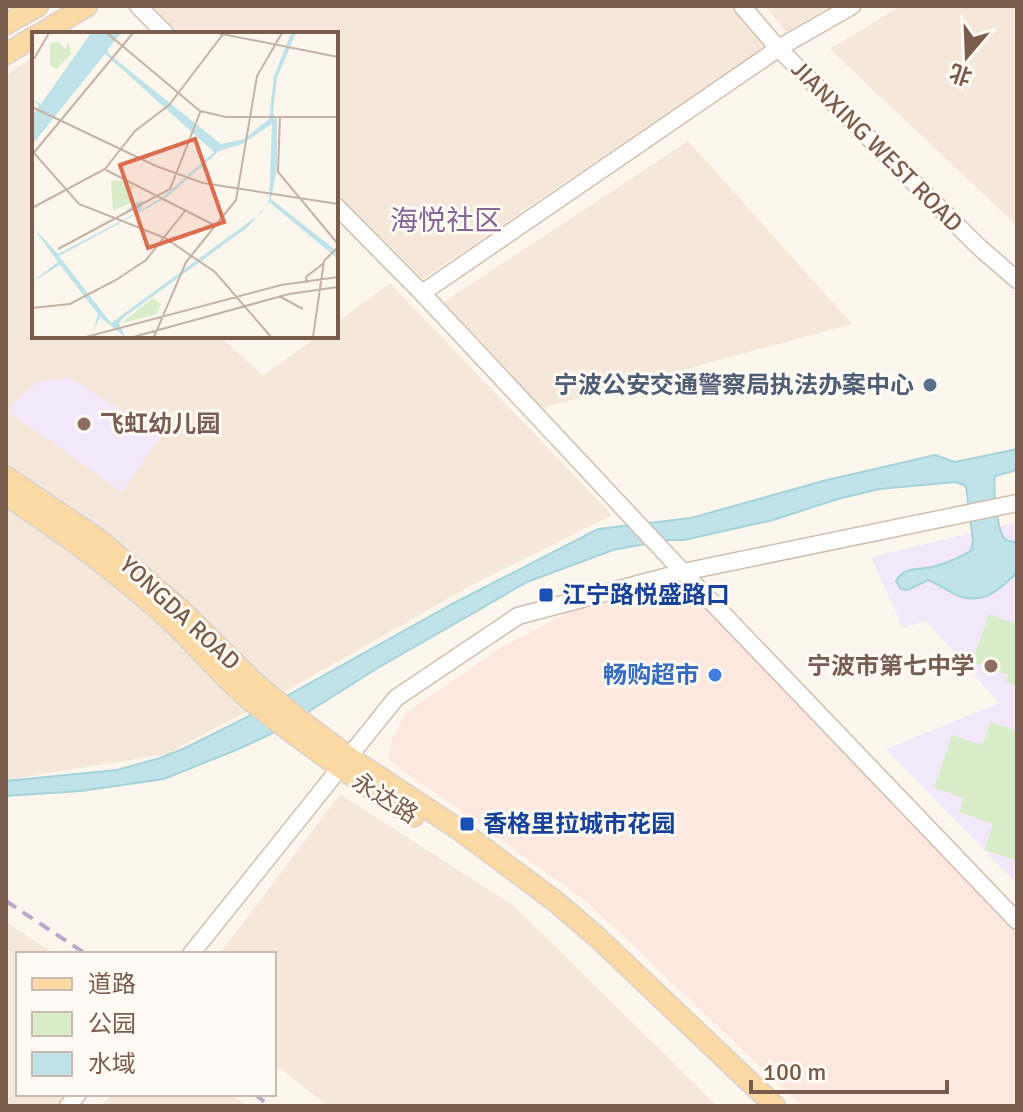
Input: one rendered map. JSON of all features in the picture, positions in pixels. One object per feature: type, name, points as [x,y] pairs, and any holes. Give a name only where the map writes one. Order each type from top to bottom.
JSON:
[{"type":"main road","points":[[6,24],[38,6]]},
{"type":"main road","points":[[43,32],[87,6]]},
{"type":"main road","points":[[6,54],[32,38]]},
{"type":"main road","name":"YONGDA ROAD","points":[[6,477],[98,539],[181,610],[251,690]]},
{"type":"main road","name":"永达路","points":[[6,495],[89,551],[251,690],[344,763],[550,911],[759,1106]]},
{"type":"main road","name":"永达路","points":[[344,763],[461,831],[555,901],[775,1106]]},
{"type":"street","points":[[138,6],[164,32]]},
{"type":"street","name":"JIANXING WEST ROAD","points":[[742,6],[778,48],[979,247],[1017,280]]},
{"type":"street","points":[[422,293],[778,48],[852,6]]},
{"type":"street","points":[[338,208],[1017,921]]},
{"type":"street","points":[[193,952],[396,698],[518,616],[683,572],[1017,503]]},
{"type":"shaded area","points":[[152,6],[730,6],[765,46],[423,279],[338,194],[338,32],[178,32]]},
{"type":"shaded area","points":[[765,6],[831,6],[786,32]]},
{"type":"shaded area","points":[[901,6],[1017,6],[1017,226],[830,49]]},
{"type":"shaded area","points":[[32,56],[32,338],[222,338],[263,376],[315,338],[338,338],[338,322],[390,283],[612,515],[479,581],[284,692],[166,754],[6,780],[6,76]]},
{"type":"shaded area","points":[[688,141],[852,324],[542,408],[444,302]]},
{"type":"shaded area","name":"飞虹幼儿园","points":[[68,377],[162,435],[122,492],[9,412],[17,399],[39,382]]},
{"type":"shaded area","name":"宁波市第七中学","points":[[1017,522],[1017,884],[886,749],[999,703],[926,621],[903,628],[871,557]]},
{"type":"shaded area","points":[[683,585],[1017,934],[1017,1106],[802,1106],[586,901],[389,760],[392,740],[406,713],[499,649],[570,611]]},
{"type":"shaded area","name":"香格里拉城市花园","points":[[340,794],[514,906],[717,1106],[328,1106],[276,1066],[276,952],[222,952]]},
{"type":"shaded area","points":[[6,922],[51,952],[16,952],[16,1096],[68,1096],[60,1106],[6,1106]]},
{"type":"shaded area","points":[[110,1096],[234,1096],[246,1106],[101,1106]]},
{"type":"green space","points":[[989,614],[1017,624],[1017,686],[1006,682],[1008,675],[972,662]]},
{"type":"green space","points":[[991,722],[1017,731],[1017,861],[985,850],[993,824],[959,812],[964,798],[934,788],[952,735],[982,745]]},
{"type":"water","points":[[1017,449],[1017,470],[995,476],[995,482],[996,509],[1002,535],[1006,540],[1017,543],[1017,573],[983,597],[975,599],[956,595],[928,580],[908,590],[901,589],[896,581],[909,571],[940,565],[971,551],[973,541],[966,486],[956,482],[879,489],[773,520],[684,540],[613,550],[527,582],[376,669],[281,729],[164,779],[81,791],[6,796],[6,781],[117,770],[187,747],[598,529],[691,518],[823,481],[935,455],[955,462]]},
{"type":"railway","points":[[6,901],[83,952]]},
{"type":"railway","points":[[257,1096],[269,1106]]},
{"type":"place","name":"宁波公安交通警察局执法办案中心","points":[[930,385]]},
{"type":"place","name":"飞虹幼儿园","points":[[84,424]]},
{"type":"place","name":"江宁路悦盛路口","points":[[546,595]]},
{"type":"place","name":"宁波市第七中学","points":[[991,666]]},
{"type":"place","name":"畅购超市","points":[[715,675]]},
{"type":"place","name":"香格里拉城市花园","points":[[467,824]]},
{"type":"district","name":"海悦社区","points":[[446,220]]}]
